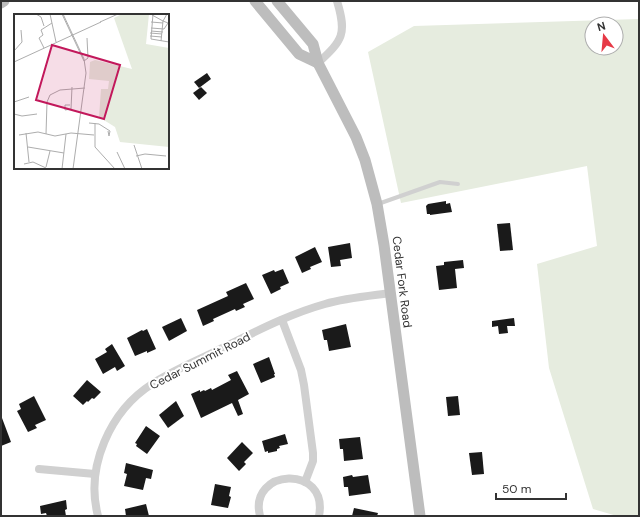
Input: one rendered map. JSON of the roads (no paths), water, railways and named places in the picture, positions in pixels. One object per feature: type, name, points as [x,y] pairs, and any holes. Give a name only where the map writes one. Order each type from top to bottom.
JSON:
[{"type":"street","points":[[255,1],[299,54],[318,63],[337,45],[341,37],[343,25],[337,1]]},
{"type":"street","name":"Cedar Fork Road","points":[[277,1],[314,44],[318,63],[356,137],[365,160],[377,204],[384,245],[420,516]]},
{"type":"street","name":"Cedar Summit Road","points":[[98,516],[95,498],[95,474],[104,444],[112,427],[122,412],[134,398],[151,384],[282,320],[325,304],[390,293]]},
{"type":"street","points":[[282,320],[301,370],[306,398],[313,461],[305,482]]},
{"type":"street","points":[[39,469],[95,474]]},
{"type":"street","points":[[260,516],[260,498],[267,487],[279,479],[292,477],[305,482],[315,491],[320,504],[319,516]]},
{"type":"lane","points":[[377,204],[440,182],[458,184]]}]
